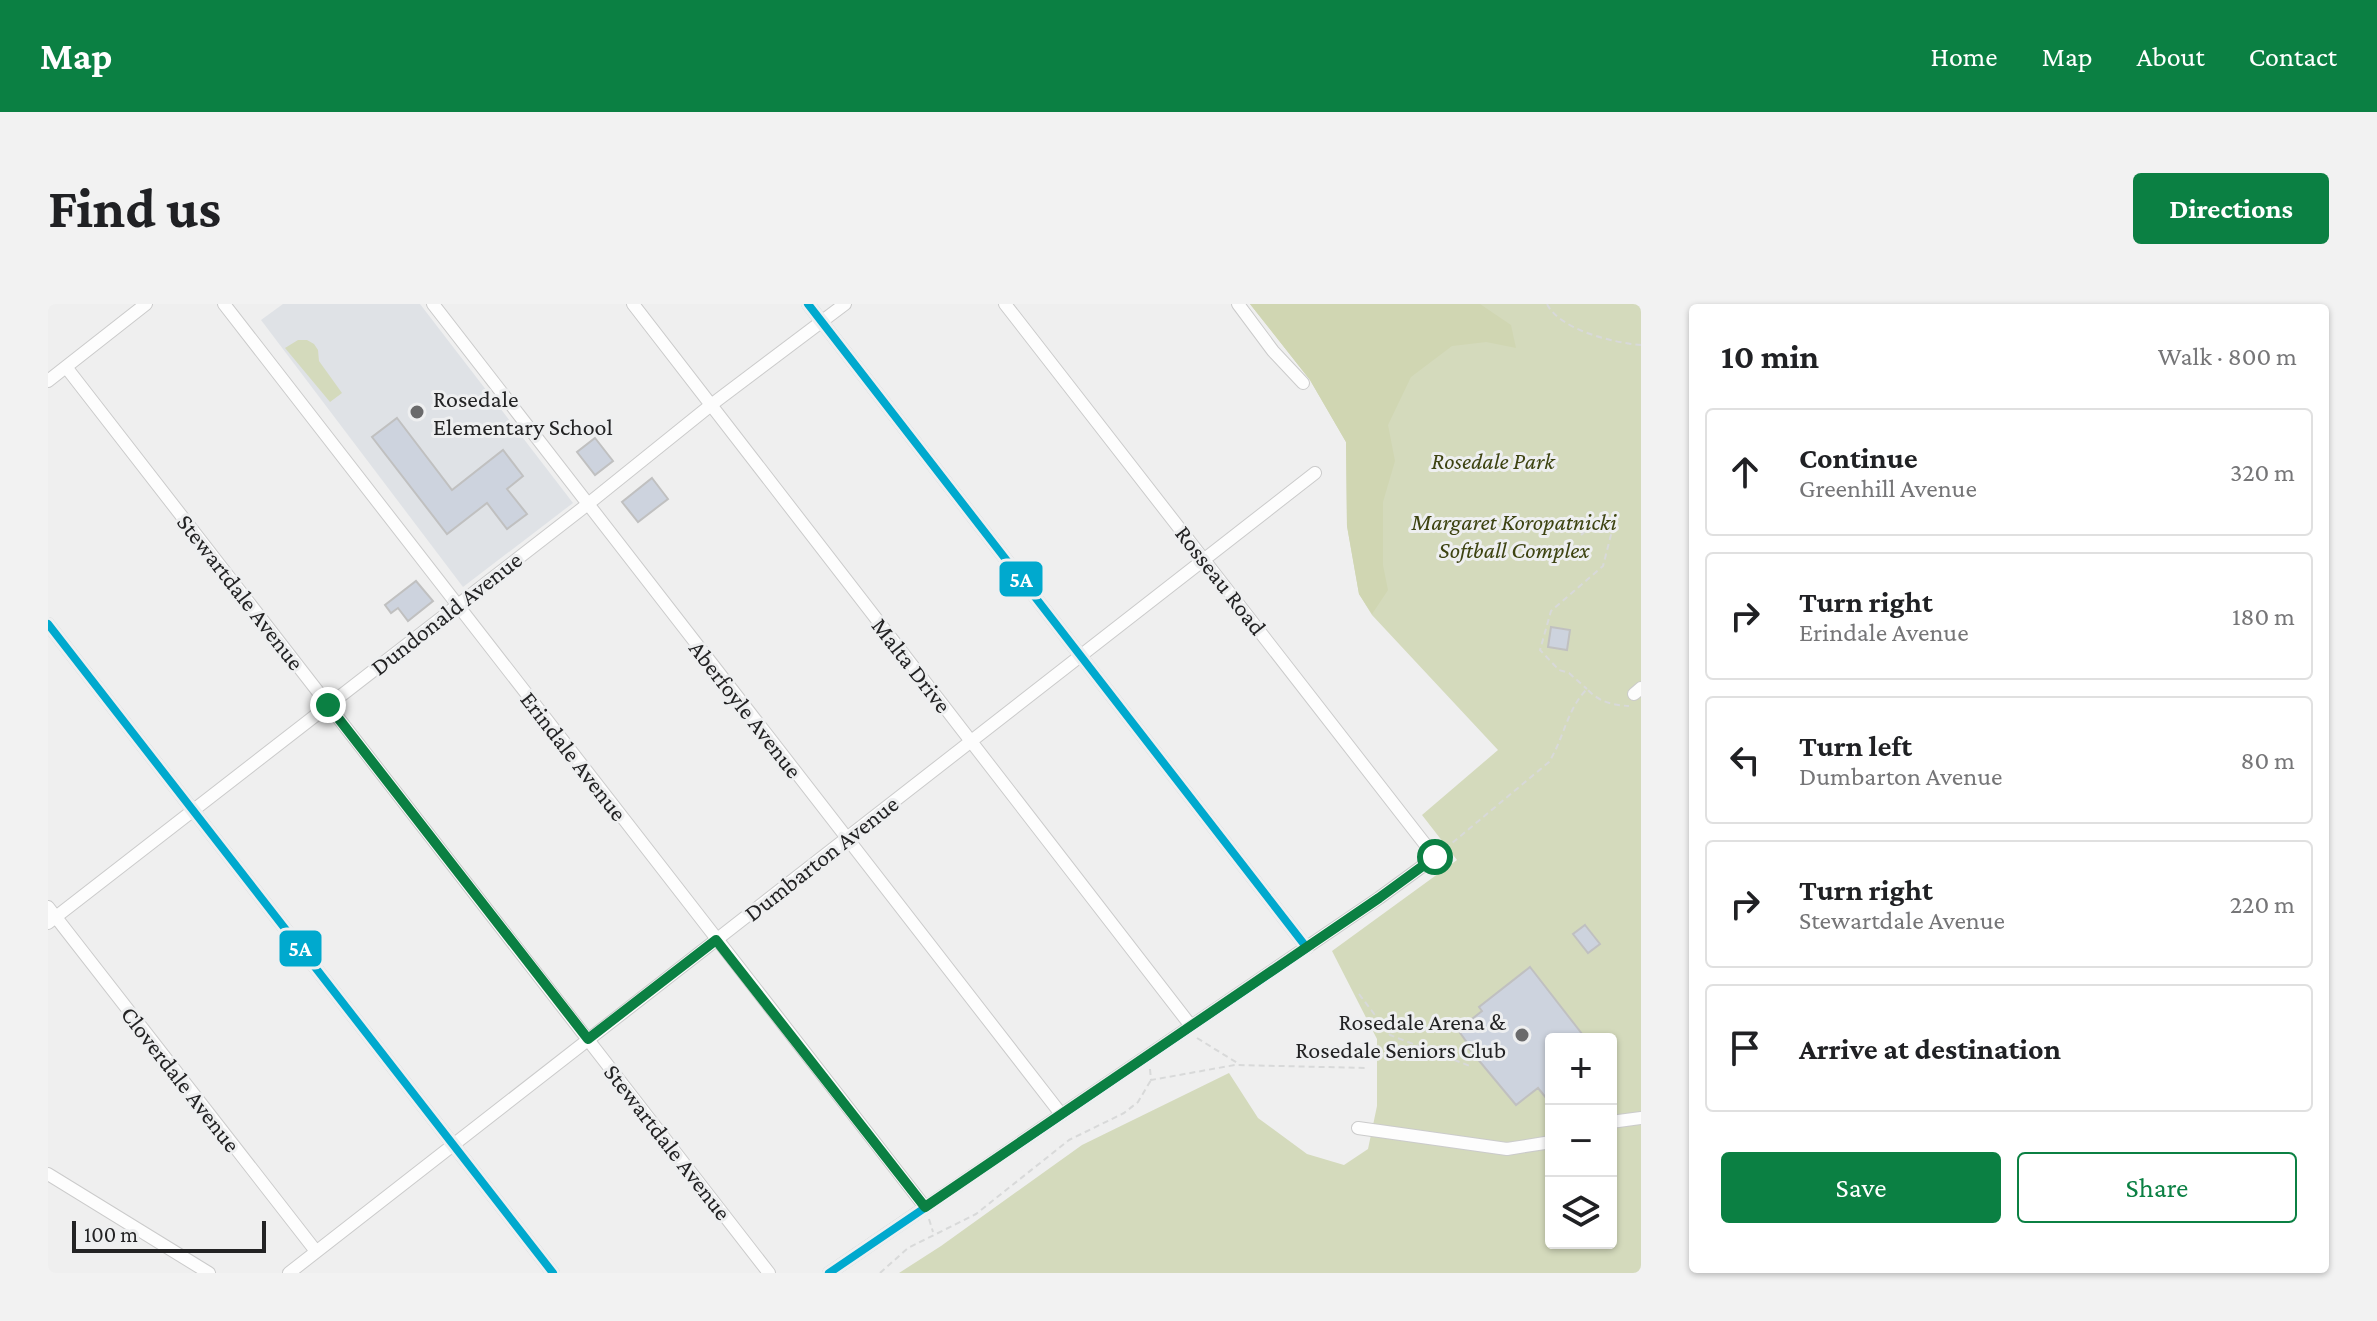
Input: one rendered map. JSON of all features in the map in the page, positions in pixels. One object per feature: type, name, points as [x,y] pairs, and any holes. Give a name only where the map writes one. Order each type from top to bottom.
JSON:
[{"type":"street","points":[[48,381],[146,304]]},
{"type":"street","name":"Erindale Avenue","points":[[224,304],[925,1207]]},
{"type":"street","name":"Aberfoyle Avenue","points":[[433,304],[1061,1114]]},
{"type":"street","name":"Malta Drive","points":[[633,304],[1193,1031]]},
{"type":"street","points":[[808,304],[1307,948]]},
{"type":"street","name":"Dundonald Avenue","points":[[51,916],[193,810],[845,304]]},
{"type":"street","name":"Rosseau Road","points":[[1005,304],[1435,857]]},
{"type":"street","points":[[1238,304],[1273,351],[1303,383]]},
{"type":"street","name":"Stewartdale Avenue","points":[[66,367],[769,1273]]},
{"type":"street","name":"Dumbarton Avenue","points":[[289,1273],[1315,473]]},
{"type":"street","points":[[48,624],[553,1273]]},
{"type":"street","points":[[829,1273],[1061,1114],[1193,1031],[1435,857]]},
{"type":"street","name":"Cloverdale Avenue","points":[[51,916],[315,1250]]},
{"type":"street","points":[[1617,1121],[1641,1118]]},
{"type":"street","points":[[1358,1128],[1507,1149],[1545,1143]]},
{"type":"street","points":[[48,1174],[209,1273]]},
{"type":"path","points":[[1547,304],[1551,312],[1566,323],[1606,339],[1641,345]]},
{"type":"path","points":[[1581,535],[1601,517],[1613,527],[1603,566],[1551,611],[1540,650],[1559,670],[1569,673],[1610,704],[1638,696]]},
{"type":"path","points":[[1435,857],[1549,762],[1558,748],[1571,710],[1587,689]]},
{"type":"path","points":[[1359,994],[1390,1035],[1470,1066]]},
{"type":"path","points":[[1193,1031],[1242,1066]]},
{"type":"path","points":[[1151,1080],[1242,1066],[1368,1068]]},
{"type":"path","points":[[880,1273],[908,1248],[976,1214],[1069,1140],[1124,1113],[1138,1102],[1151,1080],[1150,1068]]},
{"type":"shaded area","name":"Rosedale Elementary School","points":[[283,304],[420,304],[573,503],[463,587],[261,320]]},
{"type":"green space","name":"Rosedale Park","points":[[1250,304],[1641,304],[1641,1273],[899,1273],[1082,1145],[1229,1073],[1258,1118],[1307,1154],[1344,1165],[1368,1149],[1377,1106],[1377,1039],[1332,951],[1457,860],[1422,815],[1498,750],[1372,615],[1359,594],[1347,526],[1346,442],[1310,380]]},
{"type":"green space","points":[[1250,304],[1480,304],[1511,325],[1516,348],[1486,342],[1452,346],[1411,377],[1388,425],[1395,461],[1383,502],[1383,565],[1388,590],[1372,614],[1359,594],[1347,526],[1346,442],[1310,380]]},
{"type":"green space","points":[[298,340],[314,344],[319,361],[342,393],[330,402],[285,348]]},
{"type":"building","points":[[397,418],[452,490],[503,450],[523,476],[507,489],[527,514],[507,529],[487,503],[447,534],[372,437]]},
{"type":"building","points":[[595,438],[613,461],[595,475],[577,452]]},
{"type":"building","points":[[652,478],[668,499],[638,522],[622,502]]},
{"type":"building","points":[[416,581],[433,601],[408,621],[398,608],[391,613],[385,605]]},
{"type":"building","points":[[1551,627],[1570,630],[1567,650],[1548,647]]},
{"type":"building","points":[[1585,925],[1600,944],[1588,953],[1573,934]]},
{"type":"building","name":"Rosedale Arena & Rosedale Seniors Club","points":[[1530,967],[1581,1033],[1545,1033],[1545,1097],[1538,1088],[1516,1105],[1466,1045],[1458,1030],[1482,1011],[1479,1007]]},
{"type":"transit line","name":"5A","points":[[808,304],[1307,948],[829,1273]]},
{"type":"transit line","name":"5A","points":[[48,624],[553,1273]]},
{"type":"place","name":"Rosedale Elementary School","points":[[417,412]]},
{"type":"place","name":"Rosedale Arena & Rosedale Seniors Club","points":[[1522,1035]]},
{"type":"route","points":[[328,705],[588,1039],[716,940],[925,1207],[1435,857]]},
{"type":"park label","name":"Margaret Koropatnicki Softball Complex","points":[[1514,535]]}]
